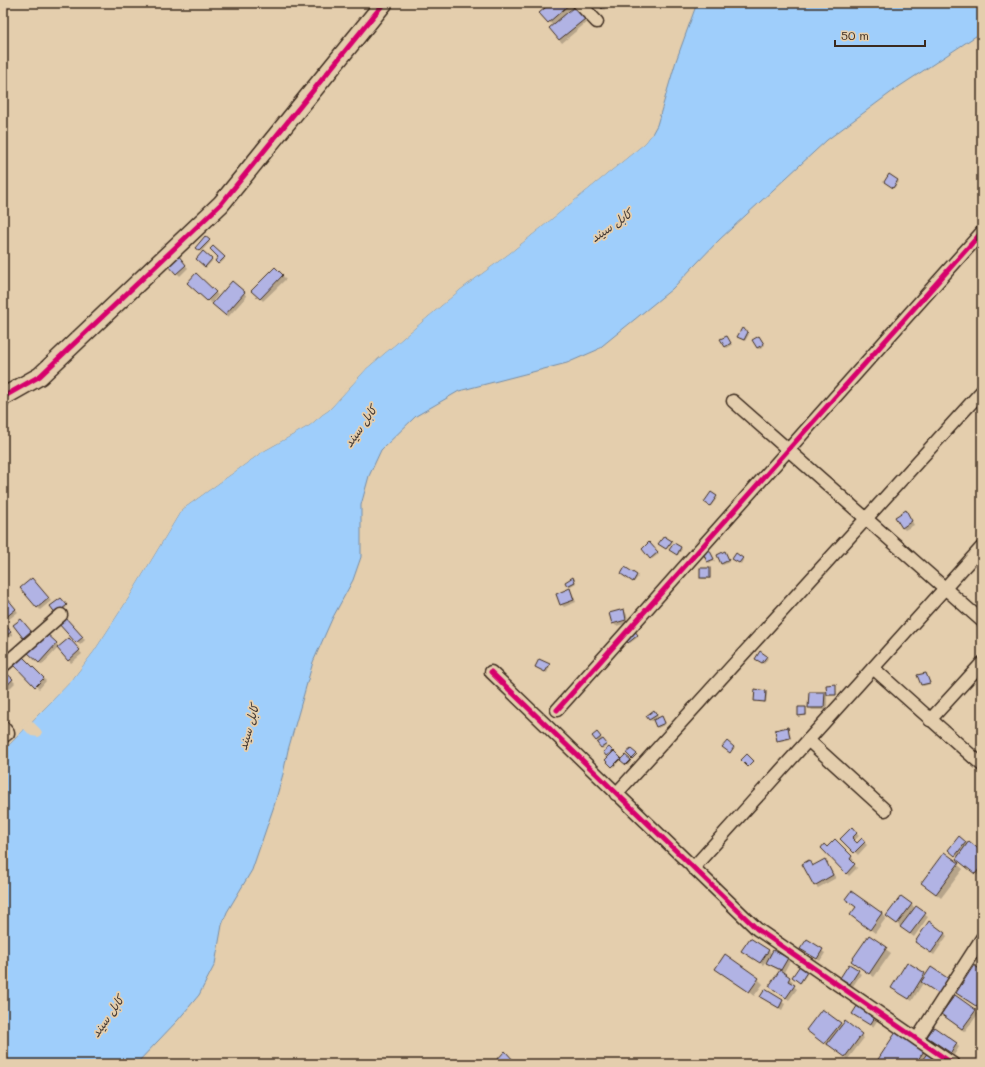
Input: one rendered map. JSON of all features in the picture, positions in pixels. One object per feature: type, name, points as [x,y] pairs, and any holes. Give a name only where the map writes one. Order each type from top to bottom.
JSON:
[{"type":"street","points":[[3,397],[40,376],[221,204],[384,3]]},
{"type":"street","points":[[579,3],[597,22]]},
{"type":"street","points":[[557,710],[982,232]]},
{"type":"street","points":[[616,794],[982,391]]},
{"type":"street","points":[[733,401],[982,621]]},
{"type":"street","points":[[693,868],[982,547]]},
{"type":"street","points":[[3,666],[61,615]]},
{"type":"street","points":[[930,720],[982,662]]},
{"type":"street","points":[[873,668],[930,720],[980,761]]},
{"type":"street","points":[[490,672],[757,929],[953,1064]]},
{"type":"street","points":[[3,727],[8,733],[3,737]]},
{"type":"street","points":[[808,740],[885,810]]},
{"type":"street","points":[[917,1039],[982,938]]},
{"type":"water","name":"کابل سيند","points":[[697,3],[982,3],[982,32],[897,88],[827,140],[719,240],[672,289],[597,350],[567,363],[459,391],[416,416],[381,450],[369,476],[361,505],[361,557],[353,580],[332,619],[313,662],[274,806],[252,870],[227,912],[222,925],[215,964],[199,995],[178,1020],[136,1064],[3,1064],[3,751],[71,681],[94,651],[129,597],[180,512],[184,508],[262,452],[310,425],[329,410],[367,368],[461,289],[511,252],[645,143],[657,125],[676,61]]},
{"type":"pier","points":[[652,130],[652,134],[645,143],[511,252],[461,289],[367,368],[329,410],[310,425],[262,452],[184,508],[180,512],[129,597],[94,651],[71,681],[32,721],[42,732],[39,737],[31,736],[24,729],[3,751],[3,748],[69,679],[93,650],[178,511],[261,451],[309,424],[322,412],[328,409],[366,366],[460,288],[510,250],[643,142]]},
{"type":"building","points":[[536,3],[545,3],[540,8]]},
{"type":"building","points":[[551,3],[571,3],[548,23],[539,13]]},
{"type":"building","points":[[596,3],[608,3],[602,9]]},
{"type":"building","points":[[574,7],[585,19],[559,40],[549,28]]},
{"type":"building","points":[[889,174],[898,180],[893,188],[884,182]]},
{"type":"building","points":[[205,236],[210,240],[199,251],[195,248]]},
{"type":"building","points":[[213,246],[225,257],[218,264],[215,261],[218,257],[210,249]]},
{"type":"building","points":[[203,251],[212,259],[205,267],[196,259]]},
{"type":"building","points":[[178,255],[186,265],[176,274],[168,265]]},
{"type":"building","points":[[275,267],[283,275],[260,299],[251,291]]},
{"type":"building","points":[[196,273],[216,292],[207,301],[187,283]]},
{"type":"building","points":[[232,281],[245,292],[225,315],[212,304]]},
{"type":"building","points":[[742,328],[748,332],[744,340],[737,337]]},
{"type":"building","points":[[727,336],[731,343],[725,347],[720,339]]},
{"type":"building","points":[[759,336],[764,344],[757,348],[752,340]]},
{"type":"building","points":[[711,492],[717,496],[710,506],[704,502]]},
{"type":"building","points":[[906,510],[912,521],[902,528],[895,517]]},
{"type":"building","points":[[664,536],[672,541],[666,549],[658,544]]},
{"type":"building","points":[[649,542],[658,552],[650,559],[642,549]]},
{"type":"building","points":[[674,543],[681,547],[677,555],[669,550]]},
{"type":"building","points":[[709,549],[714,559],[707,562],[703,553]]},
{"type":"building","points":[[725,551],[729,560],[721,564],[717,555]]},
{"type":"building","points":[[736,553],[743,558],[739,563],[732,559]]},
{"type":"building","points":[[625,567],[637,575],[633,582],[621,574]]},
{"type":"building","points":[[700,568],[710,568],[710,578],[700,578]]},
{"type":"building","points":[[573,577],[575,582],[567,586],[565,582]]},
{"type":"building","points":[[32,578],[49,598],[37,608],[20,588]]},
{"type":"building","points":[[570,588],[574,600],[560,605],[556,594]]},
{"type":"building","points":[[7,598],[16,609],[5,618],[3,616],[3,602]]},
{"type":"building","points":[[61,598],[67,605],[56,614],[50,606]]},
{"type":"building","points":[[624,609],[626,620],[612,624],[609,613]]},
{"type":"building","points":[[65,617],[83,637],[76,643],[58,623]]},
{"type":"building","points":[[21,619],[31,631],[23,638],[13,625]]},
{"type":"building","points":[[3,621],[11,632],[3,638]]},
{"type":"building","points":[[634,630],[638,635],[628,643],[624,637]]},
{"type":"building","points":[[45,632],[57,643],[39,663],[27,652]]},
{"type":"building","points":[[69,638],[80,650],[68,661],[57,648]]},
{"type":"building","points":[[760,651],[767,656],[762,663],[755,659]]},
{"type":"building","points":[[21,655],[44,678],[35,687],[13,664]]},
{"type":"building","points":[[539,659],[550,664],[545,672],[535,667]]},
{"type":"building","points":[[3,670],[13,679],[3,690]]},
{"type":"building","points":[[926,673],[930,683],[921,685],[917,675]]},
{"type":"building","points":[[982,677],[982,685],[978,679]]},
{"type":"building","points":[[836,684],[836,695],[827,695],[826,685]]},
{"type":"building","points":[[755,689],[766,691],[765,702],[754,701]]},
{"type":"building","points":[[809,692],[825,692],[824,708],[808,708]]},
{"type":"building","points":[[798,707],[806,707],[806,715],[798,716]]},
{"type":"building","points":[[654,710],[657,715],[649,720],[646,716]]},
{"type":"building","points":[[662,716],[665,723],[656,727],[653,720]]},
{"type":"building","points":[[788,727],[790,738],[777,741],[775,730]]},
{"type":"building","points":[[597,732],[601,737],[596,741],[592,736]]},
{"type":"building","points":[[603,739],[607,744],[601,748],[597,743]]},
{"type":"building","points":[[727,741],[734,747],[730,753],[722,747]]},
{"type":"building","points":[[609,747],[613,751],[606,756],[603,752]]},
{"type":"building","points":[[631,749],[637,754],[632,759],[626,753]]},
{"type":"building","points":[[614,751],[621,758],[612,767],[605,760]]},
{"type":"building","points":[[747,754],[754,761],[748,767],[741,760]]},
{"type":"building","points":[[625,755],[631,760],[626,765],[620,760]]},
{"type":"building","points":[[852,827],[857,833],[852,838],[857,843],[862,838],[865,842],[854,853],[840,839]]},
{"type":"building","points":[[959,836],[966,842],[955,856],[948,850]]},
{"type":"building","points":[[982,836],[982,845],[978,842]]},
{"type":"building","points":[[835,839],[852,856],[850,859],[855,864],[846,874],[821,848],[824,844],[827,847]]},
{"type":"building","points":[[969,841],[982,852],[982,866],[975,874],[956,859]]},
{"type":"building","points":[[944,852],[959,863],[936,894],[921,883]]},
{"type":"building","points":[[825,859],[833,875],[814,886],[802,864],[809,860],[812,866]]},
{"type":"building","points":[[851,891],[882,913],[870,930],[850,915],[856,907],[845,899]]},
{"type":"building","points":[[901,896],[912,904],[897,924],[886,916]]},
{"type":"building","points":[[916,906],[926,913],[910,934],[900,927]]},
{"type":"building","points":[[929,921],[945,933],[931,953],[915,942]]},
{"type":"building","points":[[869,935],[887,947],[869,974],[851,961]]},
{"type":"building","points":[[750,938],[769,950],[760,963],[741,951]]},
{"type":"building","points":[[807,939],[823,949],[817,959],[800,949]]},
{"type":"building","points":[[773,950],[788,958],[781,970],[766,963]]},
{"type":"building","points":[[725,954],[759,978],[749,992],[715,969]]},
{"type":"building","points":[[907,962],[925,973],[909,999],[891,988]]},
{"type":"building","points":[[801,964],[809,969],[800,983],[792,977]]},
{"type":"building","points":[[849,964],[859,970],[850,984],[840,978]]},
{"type":"building","points":[[974,965],[982,971],[982,1003],[979,1008],[956,993]]},
{"type":"building","points":[[931,967],[952,981],[942,996],[921,982]]},
{"type":"building","points":[[780,970],[790,977],[788,981],[795,985],[786,998],[769,986]]},
{"type":"building","points":[[765,989],[783,1000],[779,1008],[760,997]]},
{"type":"building","points":[[955,995],[976,1010],[962,1029],[941,1014]]},
{"type":"building","points":[[859,1003],[877,1014],[870,1025],[852,1014]]},
{"type":"building","points":[[822,1009],[841,1023],[824,1044],[806,1030]]},
{"type":"building","points":[[845,1021],[862,1034],[845,1057],[827,1044]]},
{"type":"building","points":[[934,1027],[957,1043],[951,1053],[927,1037]]},
{"type":"building","points":[[896,1032],[924,1051],[915,1064],[875,1064]]},
{"type":"building","points":[[505,1051],[515,1062],[513,1064],[493,1064]]},
{"type":"building","points":[[929,1051],[946,1064],[919,1064]]},
{"type":"cycle path","points":[[3,397],[40,376],[221,204],[384,3]]},
{"type":"cycle path","points":[[557,710],[982,232]]},
{"type":"cycle path","points":[[491,672],[757,929],[953,1064]]}]
